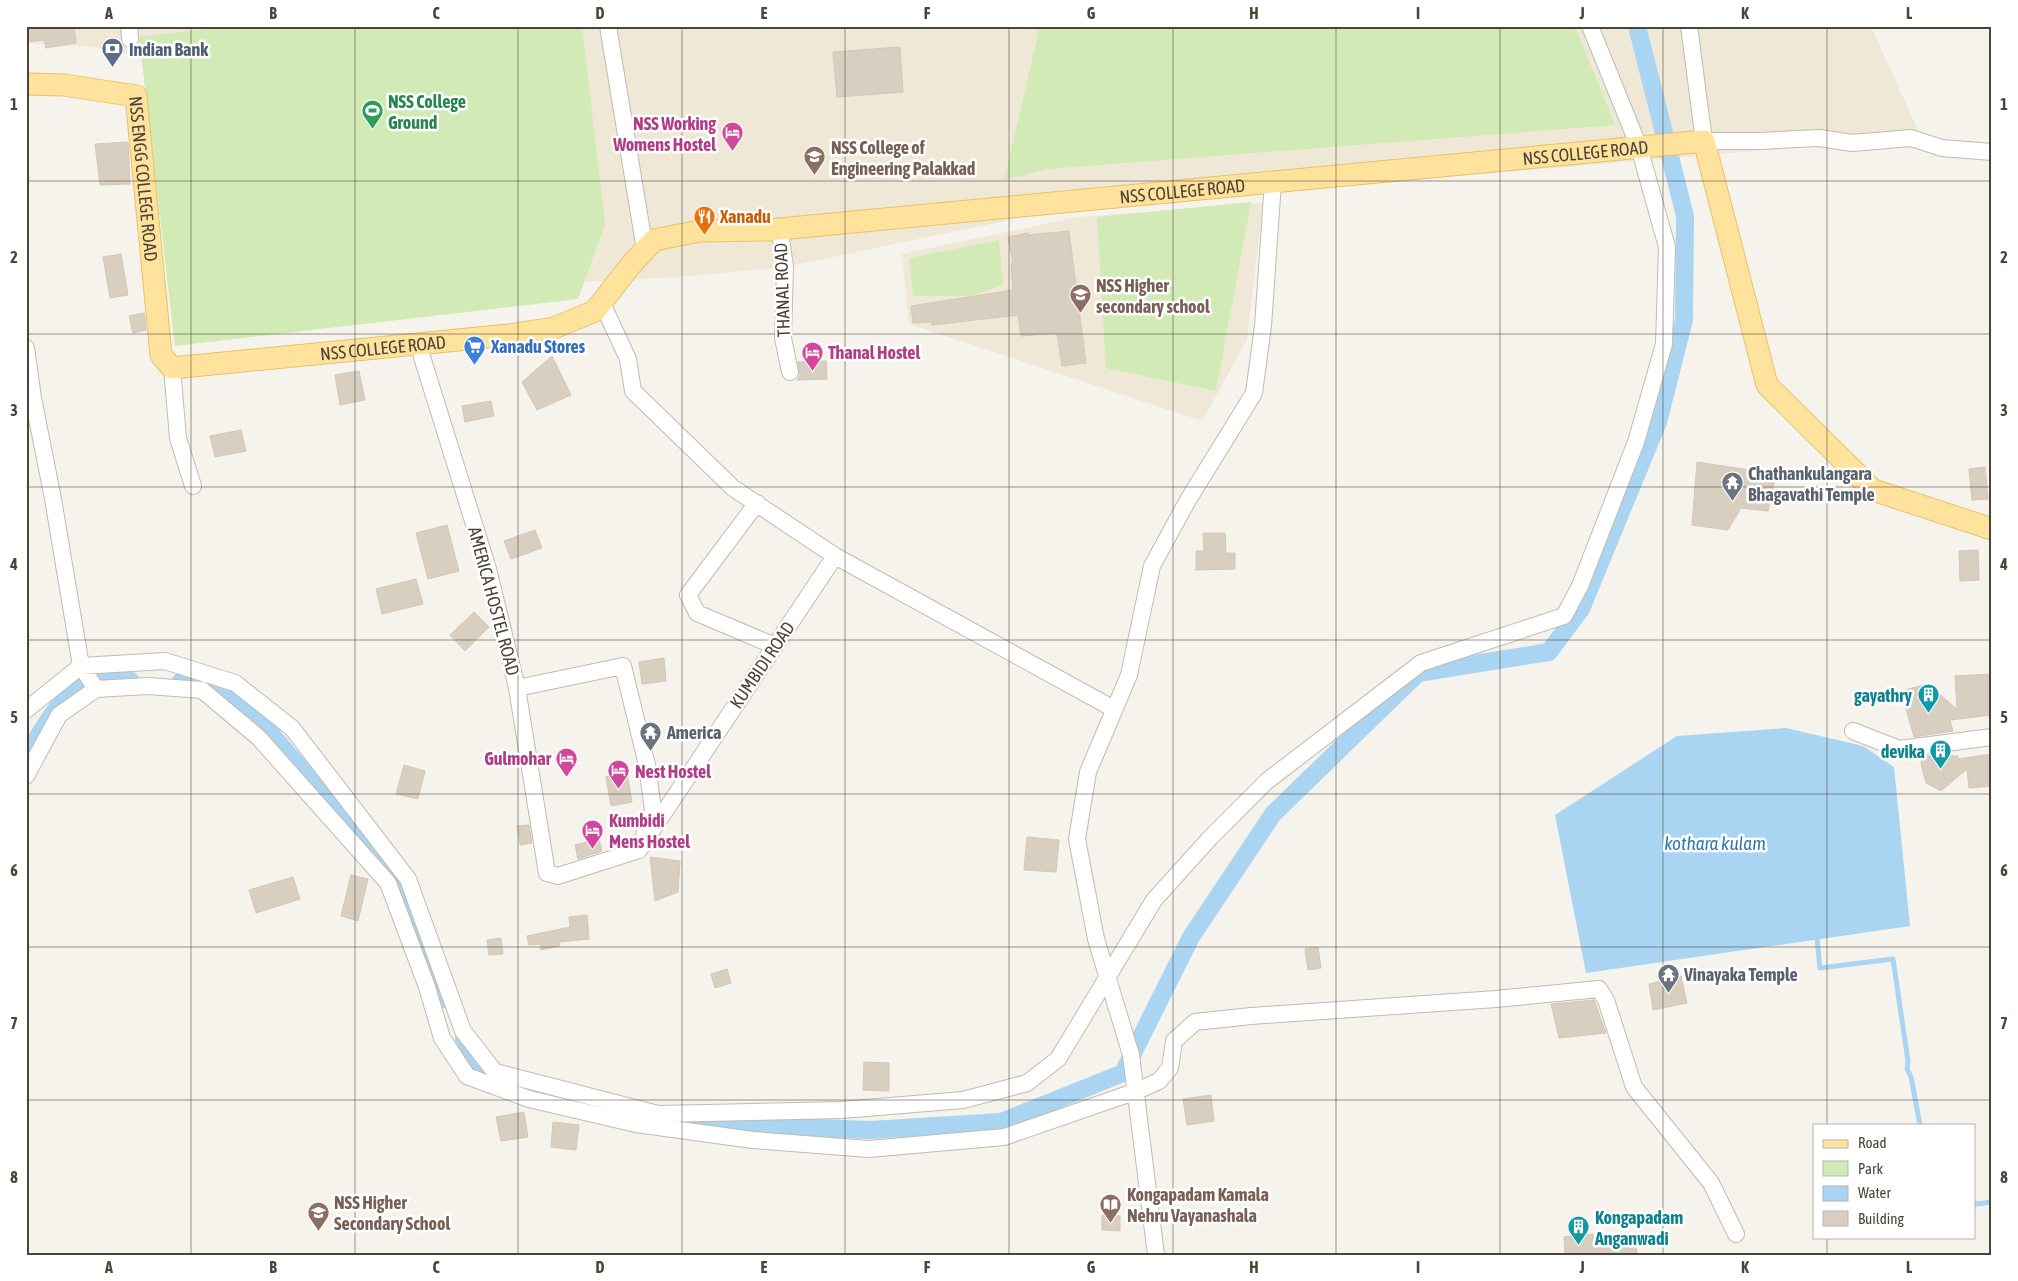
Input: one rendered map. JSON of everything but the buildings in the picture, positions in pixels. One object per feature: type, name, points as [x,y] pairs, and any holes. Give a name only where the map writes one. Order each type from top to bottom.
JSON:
[{"type":"main road","name":"NSS ENGG COLLEGE ROAD","points":[[26,84],[64,85],[136,96],[161,356],[172,368]]},
{"type":"main road","name":"NSS COLLEGE ROAD","points":[[172,368],[419,342],[509,335],[554,328],[595,311],[654,240],[700,231],[756,230],[1698,141]]},
{"type":"main road","points":[[1698,141],[1767,385],[1873,490],[1992,529]]},
{"type":"street","points":[[608,26],[645,250]]},
{"type":"street","points":[[26,710],[81,666],[166,661],[235,682],[292,728],[408,879],[463,1031],[495,1072],[658,1114],[842,1110],[964,1100],[1027,1083],[1058,1059],[1154,900],[1210,838],[1267,781],[1421,663],[1564,616],[1580,586],[1636,442],[1664,344],[1667,247],[1644,146],[1590,26]]},
{"type":"street","points":[[1689,26],[1698,141],[1759,142],[1819,138],[1852,143],[1911,138],[1942,148],[1992,152]]},
{"type":"street","points":[[1156,1255],[1131,1055],[1096,939],[1078,839],[1088,772],[1129,675],[1152,566],[1188,500],[1254,393],[1263,326],[1273,182]]},
{"type":"street","name":"THANAL ROAD","points":[[756,230],[780,232],[785,267],[783,338],[790,372]]},
{"type":"street","points":[[602,303],[628,359],[632,391],[733,488],[834,556],[1114,709]]},
{"type":"street","name":"AMERICA HOSTEL ROAD","points":[[419,342],[488,569],[517,688],[623,666],[647,764],[654,810],[639,850]]},
{"type":"street","points":[[26,348],[30,399],[53,499],[81,666],[96,689]]},
{"type":"street","points":[[172,368],[178,438],[193,486]]},
{"type":"street","points":[[757,504],[688,595],[697,613],[775,646]]},
{"type":"street","name":"KUMBIDI ROAD","points":[[639,850],[834,556]]},
{"type":"street","points":[[26,776],[59,715],[96,689],[148,686],[202,690],[259,738],[388,883],[427,987],[442,1038],[467,1076],[529,1099],[636,1124],[753,1140],[869,1149],[1004,1136],[1137,1091],[1159,1080],[1170,1068],[1174,1041],[1195,1022],[1251,1016],[1496,999],[1599,989],[1606,1000],[1634,1087],[1711,1183],[1736,1234]]},
{"type":"street","points":[[517,688],[547,873],[558,876],[639,850]]},
{"type":"street","points":[[1853,731],[1899,749],[1992,736]]},
{"type":"shaded area","name":"NSS College of Engineering Palakkad","points":[[26,26],[1871,26],[1921,137],[1057,210],[785,267],[679,277],[584,282],[163,112],[140,57],[93,47],[26,43]]},
{"type":"shaded area","points":[[1263,203],[1247,340],[1202,421],[909,324],[902,254],[1078,217]]},
{"type":"green space","name":"NSS College Ground","points":[[232,26],[582,26],[605,224],[578,299],[175,346],[139,37]]},
{"type":"green space","points":[[1040,26],[1575,26],[1615,125],[1048,169],[1004,180]]},
{"type":"green space","points":[[1251,202],[1216,391],[1106,368],[1097,217]]},
{"type":"green space","points":[[999,240],[1003,285],[972,296],[913,296],[909,258]]},
{"type":"water","name":"kothara kulam","points":[[1786,728],[1863,746],[1894,767],[1910,926],[1586,973],[1555,815],[1677,736]]},
{"type":"waterway","points":[[658,1117],[687,1123],[870,1130],[1001,1122],[1123,1073],[1191,937],[1273,814],[1418,673],[1549,652],[1581,609],[1658,422],[1684,320],[1685,216],[1637,26]]},
{"type":"waterway","points":[[26,756],[54,713],[71,693],[91,681],[100,679],[130,680]]},
{"type":"waterway","points":[[181,681],[216,683],[265,727],[396,877],[426,959],[445,999]]},
{"type":"waterway","points":[[1817,939],[1820,968],[1893,959],[1908,1061],[1907,1069],[1911,1077],[1920,1124]]},
{"type":"waterway","points":[[464,1038],[481,1073],[502,1082]]},
{"type":"waterway","points":[[546,1095],[601,1106]]},
{"type":"waterway","points":[[1976,1204],[1992,1202]]},
{"type":"place","name":"Indian Bank","points":[[113,68]]},
{"type":"place","name":"NSS College Ground","points":[[372,130]]},
{"type":"place","name":"NSS Working Womens Hostel","points":[[732,152]]},
{"type":"place","name":"NSS College of Engineering Palakkad","points":[[815,176]]},
{"type":"place","name":"Xanadu","points":[[704,235]]},
{"type":"place","name":"NSS Higher secondary school","points":[[1080,314]]},
{"type":"place","name":"Xanadu Stores","points":[[475,365]]},
{"type":"place","name":"Thanal Hostel","points":[[812,371]]},
{"type":"place","name":"Chathankulangara Bhagavathi Temple","points":[[1732,502]]},
{"type":"place","name":"gayathry","points":[[1928,714]]},
{"type":"place","name":"America","points":[[651,751]]},
{"type":"place","name":"devika","points":[[1941,770]]},
{"type":"place","name":"Gulmohar","points":[[567,777]]},
{"type":"place","name":"Nest Hostel","points":[[619,790]]},
{"type":"place","name":"Kumbidi Mens Hostel","points":[[593,849]]},
{"type":"place","name":"Vinayaka Temple","points":[[1668,993]]},
{"type":"place","name":"Kongapadam Kamala Nehru Vayanashala","points":[[1111,1223]]},
{"type":"place","name":"NSS Higher Secondary School","points":[[318,1231]]},
{"type":"place","name":"Kongapadam Anganwadi","points":[[1579,1246]]}]
